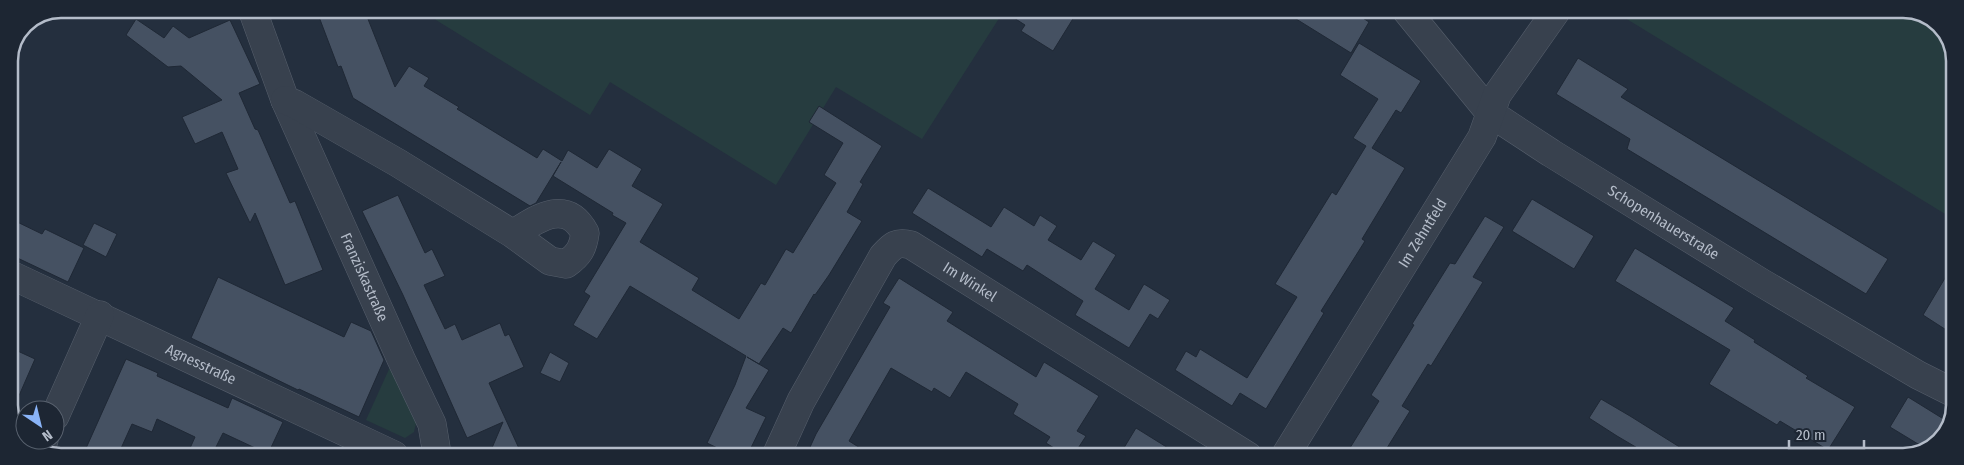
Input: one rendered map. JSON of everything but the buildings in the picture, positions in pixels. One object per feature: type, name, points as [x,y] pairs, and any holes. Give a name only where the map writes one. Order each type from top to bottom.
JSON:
[{"type":"street","name":"Franziskastraße","points":[[255,18],[285,100],[432,424],[436,448]]},
{"type":"street","name":"Schopenhauerstraße","points":[[1413,18],[1490,113],[1551,153],[1762,283],[1918,375],[1946,389]]},
{"type":"street","name":"Im Zehntfeld","points":[[1290,448],[1482,137],[1497,95],[1551,18]]},
{"type":"street","points":[[285,100],[296,104],[398,163],[513,234]]},
{"type":"street","name":"Im Winkel","points":[[780,448],[801,402],[883,256],[892,246],[898,243],[911,245],[1235,448]]},
{"type":"street","name":"Agnesstraße","points":[[18,278],[100,315],[362,448]]},
{"type":"street","points":[[62,400],[100,315]]},
{"type":"green space","points":[[435,18],[999,18],[922,139],[836,87],[776,185],[610,82],[590,115]]},
{"type":"green space","points":[[1625,18],[1912,18],[1925,23],[1936,32],[1946,52],[1946,214]]},
{"type":"green space","points":[[390,367],[417,419],[414,432],[405,438],[366,420]]}]
